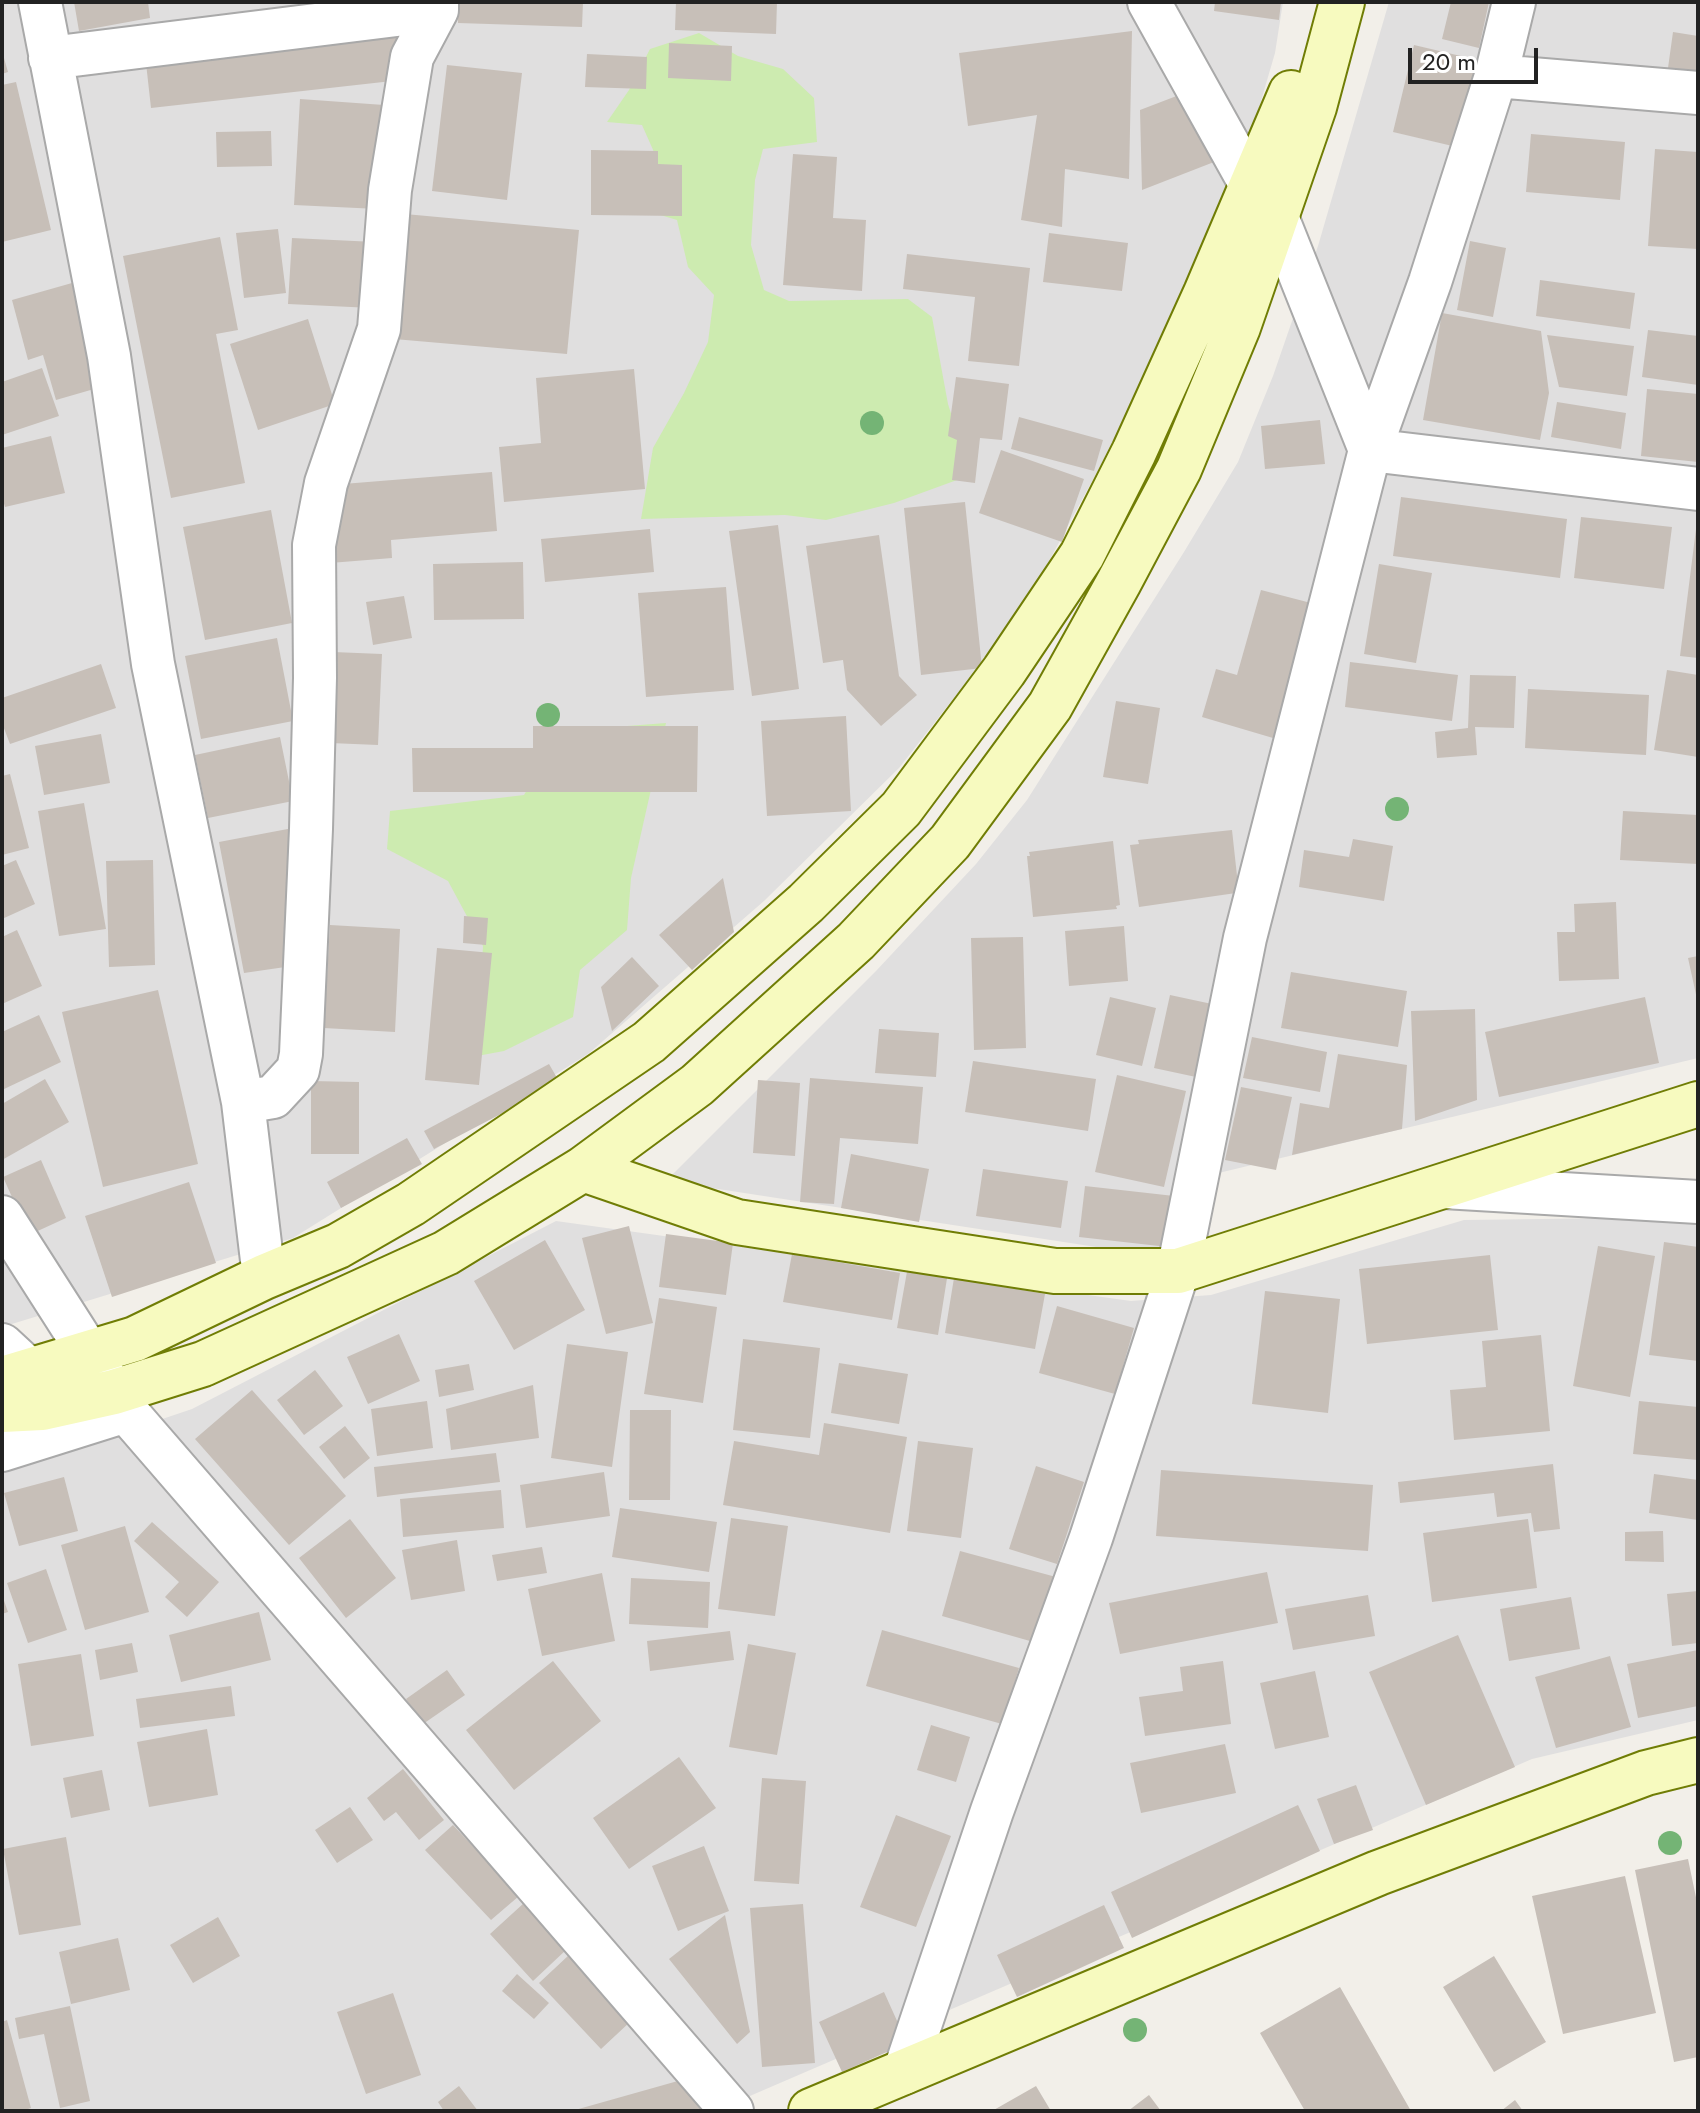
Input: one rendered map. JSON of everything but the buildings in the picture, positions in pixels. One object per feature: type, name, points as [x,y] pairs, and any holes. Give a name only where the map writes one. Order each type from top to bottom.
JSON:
[{"type":"street","points":[[40,2],[109,356],[153,664],[243,1102],[264,1277]]},
{"type":"street","points":[[1149,2],[1264,201],[1370,450]]},
{"type":"street","points":[[2,1450],[120,1402],[446,1253],[583,1169],[697,1085],[856,941],[950,842],[1050,706],[1179,469],[1238,327],[1264,201],[1316,2]]},
{"type":"street","points":[[11,1365],[89,1355],[135,1339],[264,1277],[338,1246],[411,1204],[649,1042],[806,903],[901,809],[1004,671],[1082,555],[1147,424],[1314,107],[1342,2]]},
{"type":"street","points":[[904,2073],[992,1811],[1091,1538],[1178,1271],[1245,938],[1370,450],[1430,282],[1496,76],[1514,2]]},
{"type":"street","points":[[50,58],[437,6]]},
{"type":"street","points":[[243,1102],[273,1097],[298,1070],[301,1054],[312,799],[314,545],[326,483],[379,329],[390,190],[412,57],[437,6]]},
{"type":"street","points":[[1496,76],[1698,93]]},
{"type":"street","points":[[1370,450],[1698,489]]},
{"type":"street","points":[[583,1169],[737,1222],[1055,1271],[1178,1271],[1698,1104]]},
{"type":"street","points":[[1444,1187],[1698,1202]]},
{"type":"street","points":[[2,1217],[120,1402],[732,2111]]},
{"type":"street","points":[[2,1410],[120,1402]]},
{"type":"street","points":[[811,2111],[1378,1873],[1646,1773],[1698,1760]]},
{"type":"shaded area","points":[[2,2],[1283,2],[1275,53],[1256,118],[1202,264],[1145,383],[1022,611],[899,768],[764,901],[588,1054],[293,1238],[2,1327]]},
{"type":"shaded area","points":[[1389,2],[1698,2],[1698,1058],[1181,1182],[1168,1258],[666,1181],[876,971],[976,864],[1027,800],[1184,552],[1238,462],[1273,376],[1318,246]]},
{"type":"shaded area","points":[[1698,1217],[1698,1720],[1532,1759],[715,2111],[2,2111],[2,1473],[192,1409],[556,1221],[1131,1301],[1211,1295],[1464,1220]]},
{"type":"green space","points":[[699,33],[738,56],[783,69],[814,98],[817,142],[763,149],[755,180],[751,245],[764,290],[789,301],[908,299],[932,317],[948,404],[963,451],[957,480],[894,503],[826,520],[785,515],[641,519],[653,448],[708,342],[714,295],[688,267],[677,220],[657,214],[658,161],[642,125],[607,122],[629,90],[650,49]]},
{"type":"green space","points":[[666,723],[631,878],[627,930],[580,970],[573,1017],[504,1051],[477,1056],[483,946],[448,881],[387,849],[390,811],[524,795],[562,731]]}]
